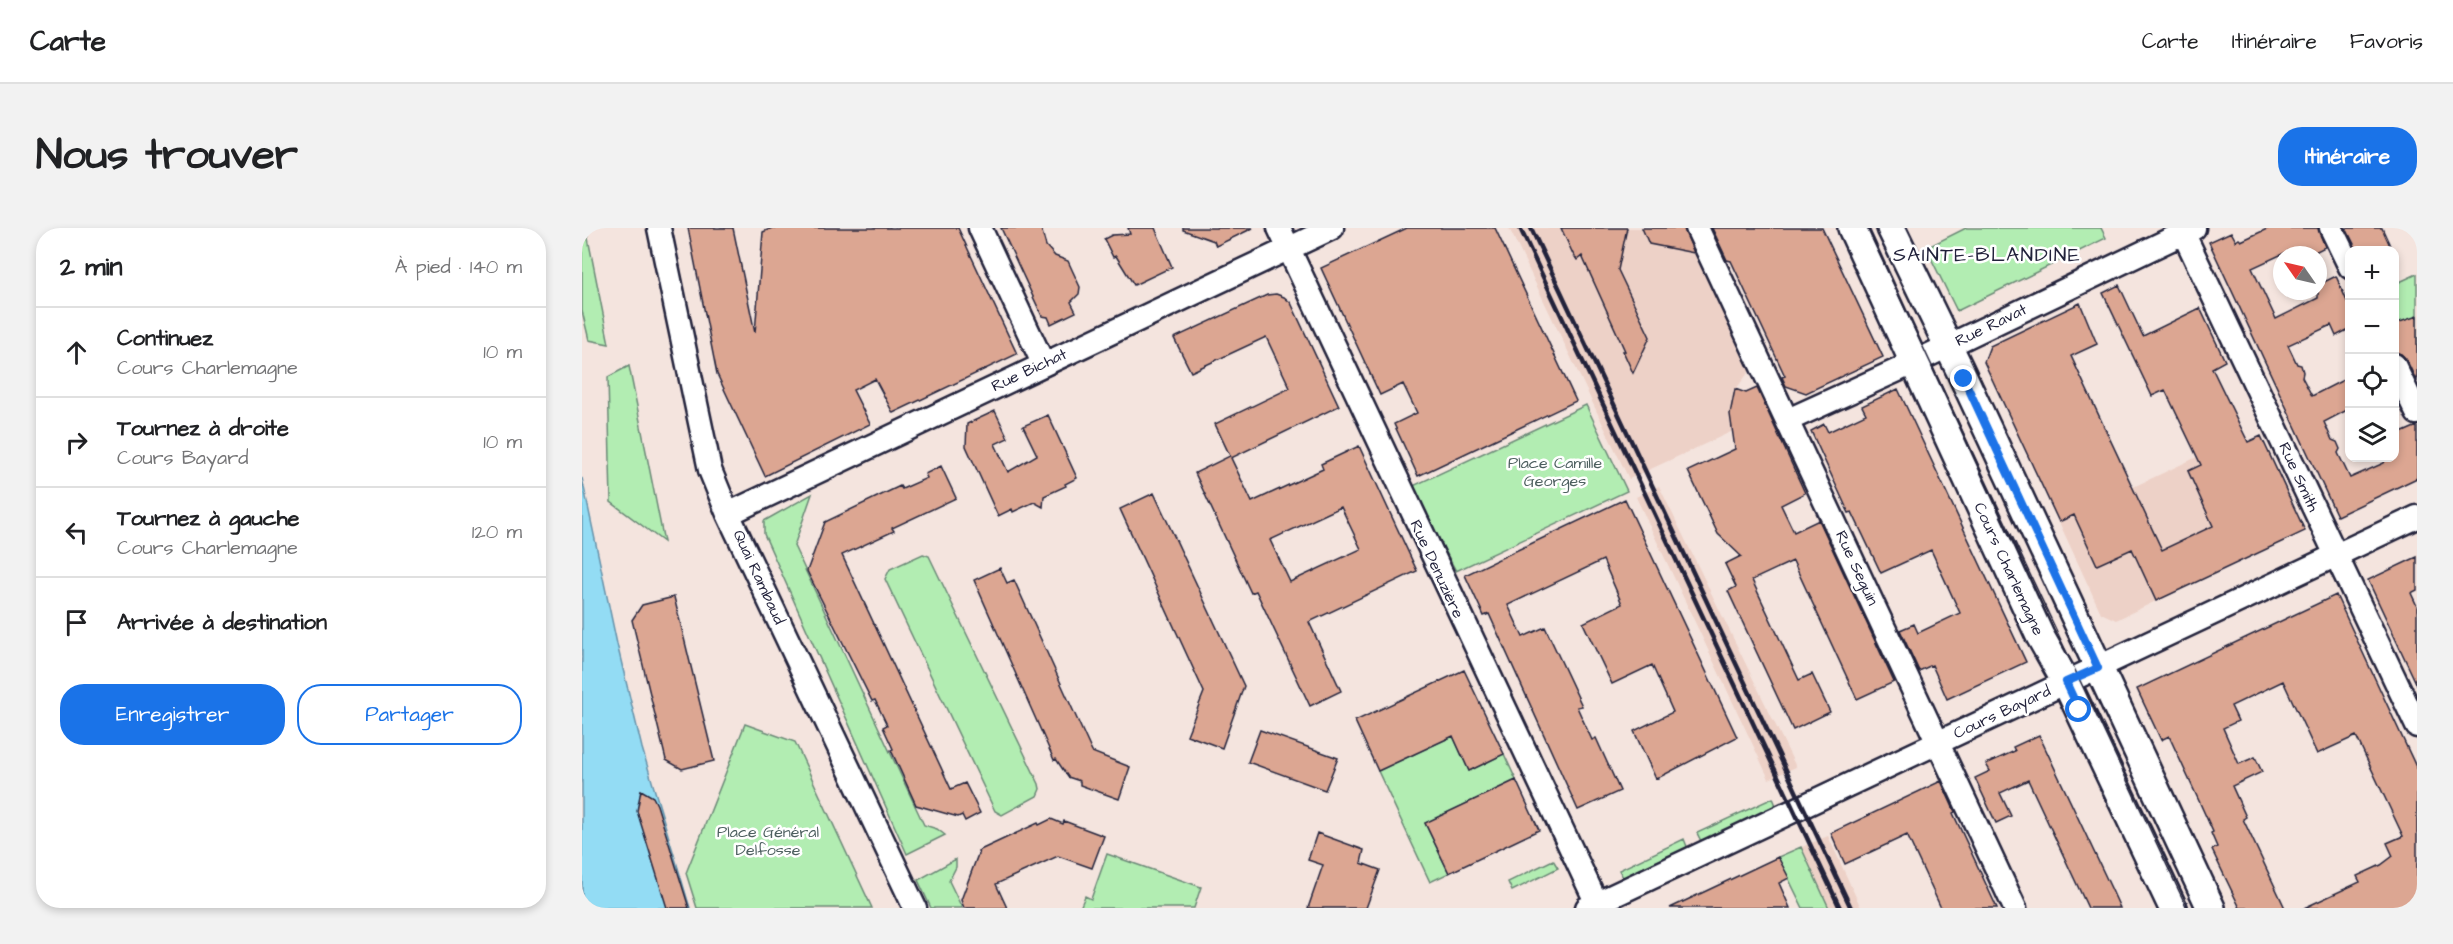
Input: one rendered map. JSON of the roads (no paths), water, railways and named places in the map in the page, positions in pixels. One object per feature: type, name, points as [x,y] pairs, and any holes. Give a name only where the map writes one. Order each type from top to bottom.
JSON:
[{"type":"street","name":"Quai Rambaud","points":[[659,228],[710,470],[728,514],[915,908]]},
{"type":"street","points":[[980,228],[1042,363]]},
{"type":"street","name":"Rue Denuzière","points":[[1279,228],[1594,906]]},
{"type":"street","name":"Rue Bichat","points":[[728,514],[1042,363],[1332,228]]},
{"type":"street","name":"Rue Seguin","points":[[1697,228],[2015,908]]},
{"type":"street","name":"Cours Charlemagne","points":[[1852,228],[2044,644],[2066,682],[2173,908]]},
{"type":"street","points":[[1891,228],[2211,908]]},
{"type":"street","points":[[2331,228],[2345,258]]},
{"type":"street","name":"Rue Ravat","points":[[1788,420],[2186,230]]},
{"type":"street","name":"Rue Smith","points":[[2186,230],[2417,726]]},
{"type":"street","points":[[2399,375],[2417,413]]},
{"type":"street","name":"Cours Bayard","points":[[1594,906],[2417,517]]},
{"type":"water","points":[[582,478],[617,644],[642,748],[690,908],[582,908]]},
{"type":"tram line","points":[[1867,228],[2187,908]]},
{"type":"railway","points":[[1520,228],[1840,908]]},
{"type":"railway","points":[[1531,228],[1851,908]]},
{"type":"district","name":"SAINTE-BLANDINE","points":[[1987,255]]},
{"type":"park label","name":"Place Camille Georges","points":[[1555,472]]},
{"type":"park label","name":"Place Général Delfosse","points":[[768,841]]}]
